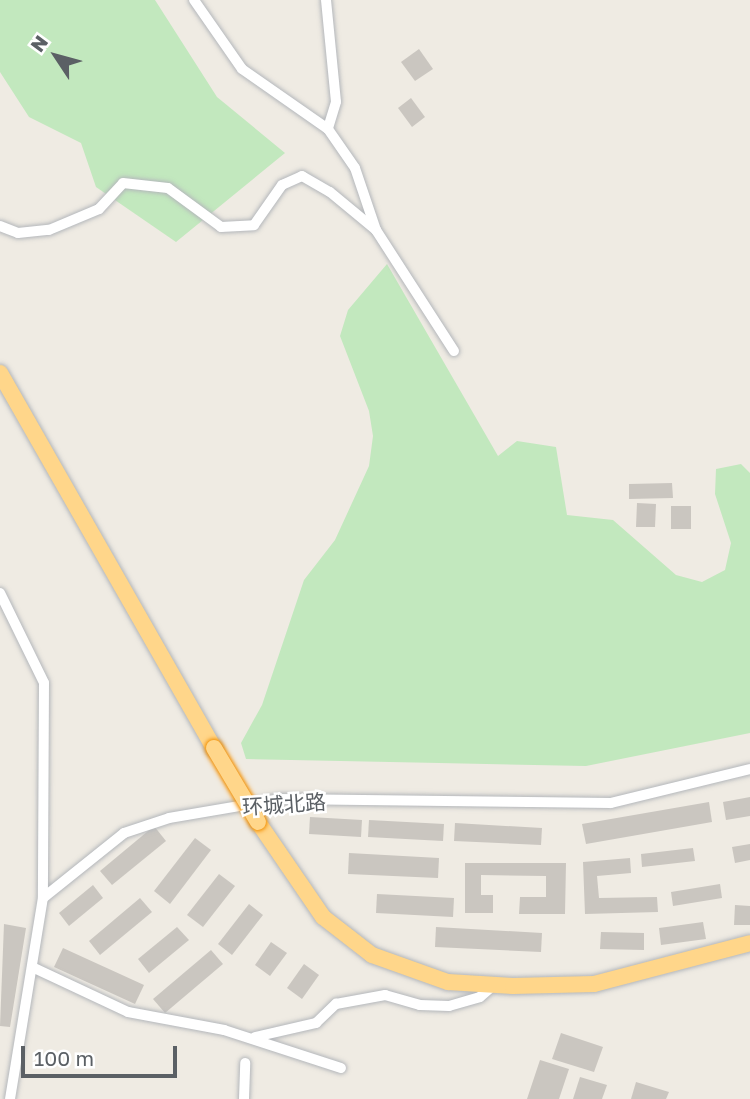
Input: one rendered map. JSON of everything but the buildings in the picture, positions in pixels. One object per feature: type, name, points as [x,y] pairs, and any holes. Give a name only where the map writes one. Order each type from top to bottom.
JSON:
[{"type":"highway","points":[[0,373],[258,822],[323,917],[356,944],[372,955],[448,982],[494,985],[594,984],[750,943]]},
{"type":"street","points":[[194,0],[242,69],[328,129],[355,169],[376,230],[454,351]]},
{"type":"street","points":[[326,0],[336,102],[328,129]]},
{"type":"street","points":[[0,226],[18,233],[49,230],[99,209],[123,183],[168,188],[222,227],[254,225],[282,185],[302,176],[330,192],[376,230]]},
{"type":"street","points":[[0,593],[44,683],[43,898],[10,1099]]},
{"type":"street","name":"环城北路","points":[[43,898],[124,833],[169,818],[280,799],[611,803],[750,769]]},
{"type":"street","points":[[32,967],[128,1013],[252,1037],[341,1068]]},
{"type":"street","points":[[252,1037],[316,1023],[336,1004],[386,995],[421,1005],[449,1006],[480,997],[494,985]]},
{"type":"street","points":[[244,1063],[244,1099]]},
{"type":"green space","points":[[0,0],[155,0],[217,97],[285,153],[176,242],[96,187],[81,143],[29,117],[0,72]]},
{"type":"green space","points":[[387,264],[498,456],[517,441],[556,447],[567,515],[613,520],[676,575],[702,582],[725,570],[731,543],[715,494],[716,469],[741,464],[750,473],[750,733],[586,766],[246,759],[241,743],[262,705],[304,580],[335,540],[369,466],[373,436],[369,411],[340,336],[348,310]]}]
